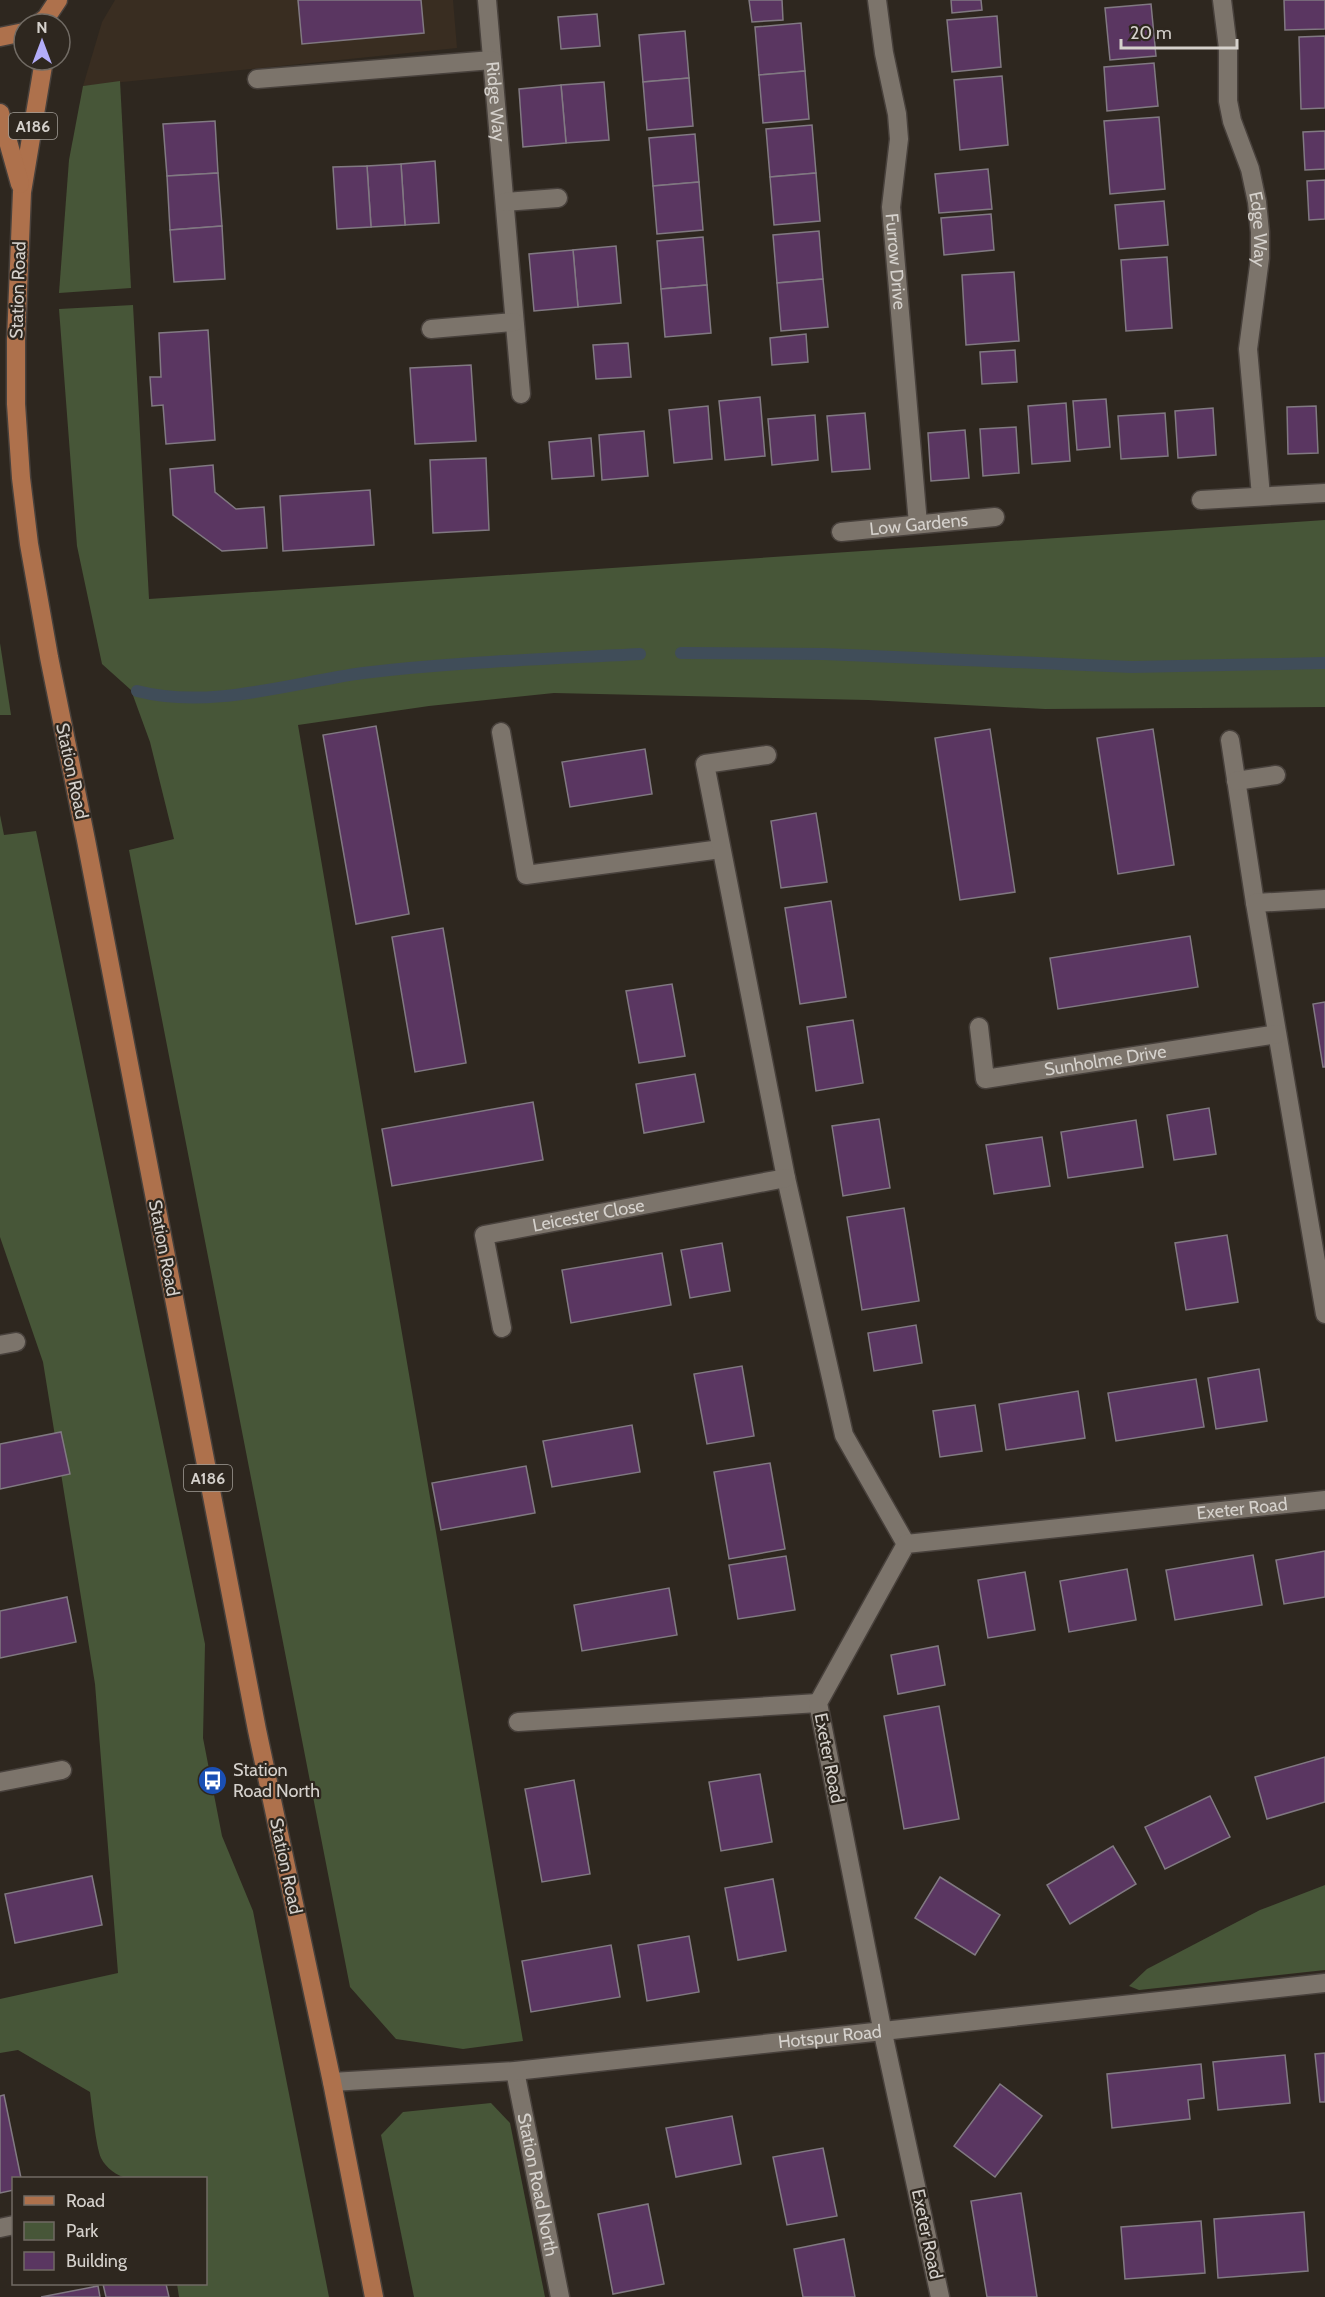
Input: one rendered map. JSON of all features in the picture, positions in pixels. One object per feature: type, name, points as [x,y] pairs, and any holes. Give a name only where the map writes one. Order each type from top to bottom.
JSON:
[{"type":"main road","name":"Station Road","points":[[42,72],[22,192],[16,340],[16,404],[21,478],[29,544],[257,1730],[332,2082],[374,2297]]},
{"type":"main road","name":"Station Road","points":[[0,113],[22,192]]},
{"type":"street","name":"Ridge Way","points":[[487,0],[521,394]]},
{"type":"street","name":"Furrow Drive","points":[[877,0],[884,53],[897,114],[899,139],[891,207],[918,524]]},
{"type":"street","name":"Edge Way","points":[[1222,0],[1228,48],[1228,101],[1232,121],[1250,169],[1260,232],[1260,258],[1248,349],[1261,496]]},
{"type":"street","points":[[257,79],[492,60]]},
{"type":"street","points":[[505,202],[558,198]]},
{"type":"street","points":[[431,329],[514,322]]},
{"type":"street","points":[[1201,500],[1325,493]]},
{"type":"street","name":"Low Gardens","points":[[841,532],[995,518]]},
{"type":"street","points":[[501,732],[526,875],[721,849]]},
{"type":"street","points":[[1230,740],[1254,903],[1325,1314]]},
{"type":"street","points":[[767,755],[705,764],[786,1178],[844,1435],[906,1544]]},
{"type":"street","points":[[1236,781],[1276,775]]},
{"type":"street","points":[[1254,903],[1325,899]]},
{"type":"street","name":"Sunholme Drive","points":[[979,1027],[986,1079],[1277,1034]]},
{"type":"street","name":"Leicester Close","points":[[502,1328],[484,1235],[786,1178]]},
{"type":"street","name":"Exeter Road","points":[[940,2297],[883,2033],[818,1703],[906,1544],[1325,1500]]},
{"type":"street","points":[[518,1722],[818,1703]]},
{"type":"street","points":[[0,1782],[62,1770]]},
{"type":"street","name":"Hotspur Road","points":[[332,2082],[515,2071],[883,2033],[1325,1983]]},
{"type":"street","name":"Station Road North","points":[[515,2071],[560,2297]]},
{"type":"shaded area","points":[[115,0],[453,0],[457,48],[83,86],[102,22]]},
{"type":"green space","points":[[120,81],[131,288],[59,293],[69,160],[83,86]]},
{"type":"green space","points":[[133,305],[149,599],[1325,520],[1325,707],[1045,709],[868,700],[554,693],[429,706],[298,725],[523,2041],[463,2049],[396,2039],[350,1987],[129,850],[174,839],[150,742],[131,690],[102,664],[77,546],[59,309]]},
{"type":"green space","points":[[0,643],[11,715],[0,715]]},
{"type":"green space","points":[[0,815],[4,835],[36,831],[205,1644],[203,1738],[222,1836],[253,1911],[329,2297],[179,2297],[177,2285],[207,2285],[207,2177],[123,2177],[116,2173],[106,2165],[99,2153],[90,2092],[18,2050],[0,2053],[0,1999],[118,1973],[95,1684],[43,1362],[0,1237]]},
{"type":"green space","points":[[1325,1885],[1325,1970],[1139,1990],[1129,1986],[1147,1969],[1260,1910]]},
{"type":"green space","points":[[491,2103],[510,2123],[545,2297],[414,2297],[381,2135],[403,2112]]},
{"type":"building","points":[[298,0],[421,0],[424,33],[302,44]]},
{"type":"building","points":[[749,0],[782,0],[783,20],[752,22]]},
{"type":"building","points":[[951,0],[981,0],[982,10],[952,13]]},
{"type":"building","points":[[1284,0],[1325,0],[1325,29],[1285,30]]},
{"type":"building","points":[[1151,4],[1156,56],[1110,60],[1105,8]]},
{"type":"building","points":[[597,14],[600,46],[561,49],[558,17]]},
{"type":"building","points":[[997,16],[1001,67],[952,72],[947,20]]},
{"type":"building","points":[[801,23],[805,71],[759,75],[755,27]]},
{"type":"building","points":[[685,31],[689,78],[643,82],[639,35]]},
{"type":"building","points":[[1325,36],[1325,108],[1301,109],[1299,37]]},
{"type":"building","points":[[1154,63],[1158,106],[1107,111],[1104,67]]},
{"type":"building","points":[[805,71],[809,119],[763,123],[759,75]]},
{"type":"building","points":[[1002,76],[1008,145],[960,150],[954,80]]},
{"type":"building","points":[[689,78],[693,126],[647,130],[643,82]]},
{"type":"building","points":[[604,82],[609,140],[566,143],[561,85]]},
{"type":"building","points":[[561,85],[566,143],[523,147],[519,89]]},
{"type":"building","points":[[1159,117],[1165,189],[1110,194],[1104,121]]},
{"type":"building","points":[[215,121],[218,173],[167,176],[163,124]]},
{"type":"building","points":[[812,125],[816,173],[770,177],[766,129]]},
{"type":"building","points":[[1325,131],[1325,169],[1305,170],[1303,132]]},
{"type":"building","points":[[695,134],[699,182],[653,186],[649,138]]},
{"type":"building","points":[[435,161],[439,223],[405,225],[401,164]]},
{"type":"building","points":[[401,164],[405,225],[371,227],[367,166]]},
{"type":"building","points":[[367,166],[371,227],[337,229],[333,167]]},
{"type":"building","points":[[988,169],[992,209],[939,213],[935,174]]},
{"type":"building","points":[[218,173],[222,226],[170,230],[167,176]]},
{"type":"building","points":[[816,173],[820,221],[774,225],[770,177]]},
{"type":"building","points":[[1325,180],[1325,219],[1309,220],[1307,181]]},
{"type":"building","points":[[699,182],[703,230],[657,234],[653,186]]},
{"type":"building","points":[[1164,201],[1168,245],[1119,249],[1115,205]]},
{"type":"building","points":[[991,214],[994,250],[944,255],[941,218]]},
{"type":"building","points":[[222,226],[225,279],[174,282],[170,230]]},
{"type":"building","points":[[819,231],[823,279],[777,283],[773,235]]},
{"type":"building","points":[[703,237],[707,285],[661,289],[657,241]]},
{"type":"building","points":[[616,246],[621,303],[578,307],[573,250]]},
{"type":"building","points":[[573,250],[578,307],[534,311],[529,254]]},
{"type":"building","points":[[1167,257],[1172,328],[1126,331],[1121,260]]},
{"type":"building","points":[[1014,272],[1019,341],[966,345],[962,275]]},
{"type":"building","points":[[823,279],[828,327],[781,331],[777,283]]},
{"type":"building","points":[[707,285],[711,333],[665,337],[661,289]]},
{"type":"building","points":[[208,330],[215,440],[166,444],[163,405],[152,406],[150,377],[161,377],[159,333]]},
{"type":"building","points":[[806,334],[808,362],[772,365],[770,338]]},
{"type":"building","points":[[628,343],[631,377],[596,379],[593,345]]},
{"type":"building","points":[[1015,350],[1017,382],[982,384],[980,352]]},
{"type":"building","points":[[471,365],[476,441],[415,444],[410,368]]},
{"type":"building","points":[[760,397],[765,456],[725,460],[719,401]]},
{"type":"building","points":[[1106,399],[1110,447],[1077,450],[1073,401]]},
{"type":"building","points":[[1066,403],[1070,461],[1032,464],[1028,406]]},
{"type":"building","points":[[708,406],[712,459],[674,463],[669,410]]},
{"type":"building","points":[[1316,406],[1318,453],[1288,454],[1287,407]]},
{"type":"building","points":[[1213,408],[1216,455],[1178,458],[1175,411]]},
{"type":"building","points":[[865,413],[870,469],[832,472],[827,416]]},
{"type":"building","points":[[1165,413],[1168,456],[1121,459],[1118,416]]},
{"type":"building","points":[[815,415],[818,460],[772,465],[768,419]]},
{"type":"building","points":[[1016,427],[1019,473],[983,476],[980,429]]},
{"type":"building","points":[[965,430],[969,478],[931,481],[928,433]]},
{"type":"building","points":[[644,431],[648,476],[602,480],[599,435]]},
{"type":"building","points":[[591,438],[594,476],[552,479],[549,442]]},
{"type":"building","points":[[486,458],[489,530],[433,533],[430,460]]},
{"type":"building","points":[[213,465],[215,492],[236,509],[264,507],[267,548],[222,551],[173,515],[170,469]]},
{"type":"building","points":[[370,490],[374,545],[283,551],[280,496]]},
{"type":"building","points":[[376,726],[409,914],[356,924],[323,735]]},
{"type":"building","points":[[990,729],[1015,892],[960,900],[935,738]]},
{"type":"building","points":[[1153,729],[1174,865],[1118,874],[1097,738]]},
{"type":"building","points":[[645,749],[652,794],[570,807],[562,762]]},
{"type":"building","points":[[816,813],[827,882],[781,888],[771,821]]},
{"type":"building","points":[[831,901],[846,997],[800,1004],[785,908]]},
{"type":"building","points":[[443,928],[466,1063],[415,1072],[392,937]]},
{"type":"building","points":[[1190,936],[1198,987],[1058,1009],[1050,958]]},
{"type":"building","points":[[672,984],[685,1056],[639,1063],[626,991]]},
{"type":"building","points":[[1325,1002],[1325,1067],[1323,1067],[1313,1004]]},
{"type":"building","points":[[853,1020],[863,1083],[816,1091],[807,1027]]},
{"type":"building","points":[[695,1074],[704,1122],[644,1133],[636,1084]]},
{"type":"building","points":[[533,1102],[543,1160],[392,1186],[382,1129]]},
{"type":"building","points":[[1209,1108],[1216,1154],[1174,1160],[1167,1115]]},
{"type":"building","points":[[879,1119],[890,1188],[843,1196],[832,1126]]},
{"type":"building","points":[[1136,1120],[1143,1167],[1068,1178],[1061,1132]]},
{"type":"building","points":[[1042,1137],[1050,1186],[994,1194],[986,1145]]},
{"type":"building","points":[[904,1208],[919,1301],[862,1310],[847,1217]]},
{"type":"building","points":[[1227,1235],[1238,1302],[1186,1310],[1175,1243]]},
{"type":"building","points":[[722,1243],[730,1291],[690,1298],[681,1250]]},
{"type":"building","points":[[662,1253],[671,1305],[571,1323],[562,1270]]},
{"type":"building","points":[[916,1325],[922,1363],[874,1371],[868,1333]]},
{"type":"building","points":[[742,1366],[754,1436],[707,1444],[694,1374]]},
{"type":"building","points":[[1259,1369],[1267,1421],[1216,1429],[1208,1378]]},
{"type":"building","points":[[1196,1379],[1204,1427],[1116,1441],[1108,1393]]},
{"type":"building","points":[[1078,1391],[1085,1438],[1006,1450],[999,1404]]},
{"type":"building","points":[[975,1405],[982,1451],[940,1457],[933,1411]]},
{"type":"building","points":[[632,1425],[640,1472],[552,1487],[543,1441]]},
{"type":"building","points":[[61,1432],[70,1474],[0,1489],[0,1444]]},
{"type":"building","points":[[770,1463],[785,1549],[729,1559],[714,1472]]},
{"type":"building","points":[[526,1466],[535,1513],[441,1530],[432,1483]]},
{"type":"building","points":[[1325,1551],[1325,1597],[1284,1604],[1276,1560]]},
{"type":"building","points":[[1253,1555],[1262,1605],[1175,1620],[1166,1570]]},
{"type":"building","points":[[786,1556],[795,1610],[738,1619],[729,1565]]},
{"type":"building","points":[[1127,1569],[1136,1620],[1069,1632],[1060,1581]]},
{"type":"building","points":[[1025,1572],[1035,1630],[988,1638],[978,1580]]},
{"type":"building","points":[[669,1588],[677,1635],[582,1651],[574,1605]]},
{"type":"building","points":[[67,1597],[76,1642],[0,1658],[0,1611]]},
{"type":"building","points":[[938,1646],[945,1685],[898,1694],[891,1655]]},
{"type":"building","points":[[939,1706],[959,1819],[904,1829],[884,1716]]},
{"type":"building","points":[[1325,1757],[1325,1802],[1267,1819],[1255,1777]]},
{"type":"building","points":[[760,1774],[772,1842],[721,1851],[709,1782]]},
{"type":"building","points":[[574,1780],[590,1874],[542,1882],[525,1789]]},
{"type":"building","points":[[1210,1796],[1230,1837],[1165,1869],[1145,1827]]},
{"type":"building","points":[[1113,1846],[1136,1884],[1070,1924],[1047,1885]]},
{"type":"building","points":[[92,1876],[102,1925],[15,1943],[5,1894]]},
{"type":"building","points":[[940,1877],[1000,1915],[975,1955],[915,1918]]},
{"type":"building","points":[[773,1879],[786,1951],[738,1960],[725,1888]]},
{"type":"building","points":[[689,1936],[699,1992],[647,2001],[638,1945]]},
{"type":"building","points":[[611,1945],[620,1997],[531,2012],[522,1961]]},
{"type":"building","points":[[1325,2053],[1325,2102],[1320,2102],[1315,2054]]},
{"type":"building","points":[[1285,2055],[1290,2103],[1218,2110],[1213,2062]]},
{"type":"building","points":[[1201,2064],[1204,2098],[1188,2100],[1190,2119],[1112,2128],[1107,2074]]},
{"type":"building","points":[[1000,2084],[1042,2116],[995,2177],[954,2146]]},
{"type":"building","points":[[4,2095],[21,2177],[12,2177],[12,2190],[0,2193],[0,2096]]},
{"type":"building","points":[[732,2116],[741,2164],[676,2177],[666,2128]]},
{"type":"building","points":[[823,2148],[837,2216],[787,2225],[773,2157]]},
{"type":"building","points":[[1021,2193],[1037,2297],[987,2297],[971,2201]]},
{"type":"building","points":[[648,2204],[664,2284],[613,2294],[598,2214]]},
{"type":"building","points":[[1304,2212],[1308,2271],[1218,2278],[1214,2219]]},
{"type":"building","points":[[1201,2221],[1205,2273],[1125,2279],[1121,2227]]},
{"type":"building","points":[[844,2239],[855,2297],[803,2297],[794,2249]]},
{"type":"building","points":[[103,2285],[166,2285],[169,2297],[106,2297]]},
{"type":"building","points":[[98,2286],[100,2297],[41,2297]]},
{"type":"waterway","points":[[681,653],[824,654],[1132,667],[1325,663]]},
{"type":"waterway","points":[[137,691],[193,698],[221,696],[398,669],[640,654]]},
{"type":"place","name":"Station Road North","points":[[212,1780]]}]
